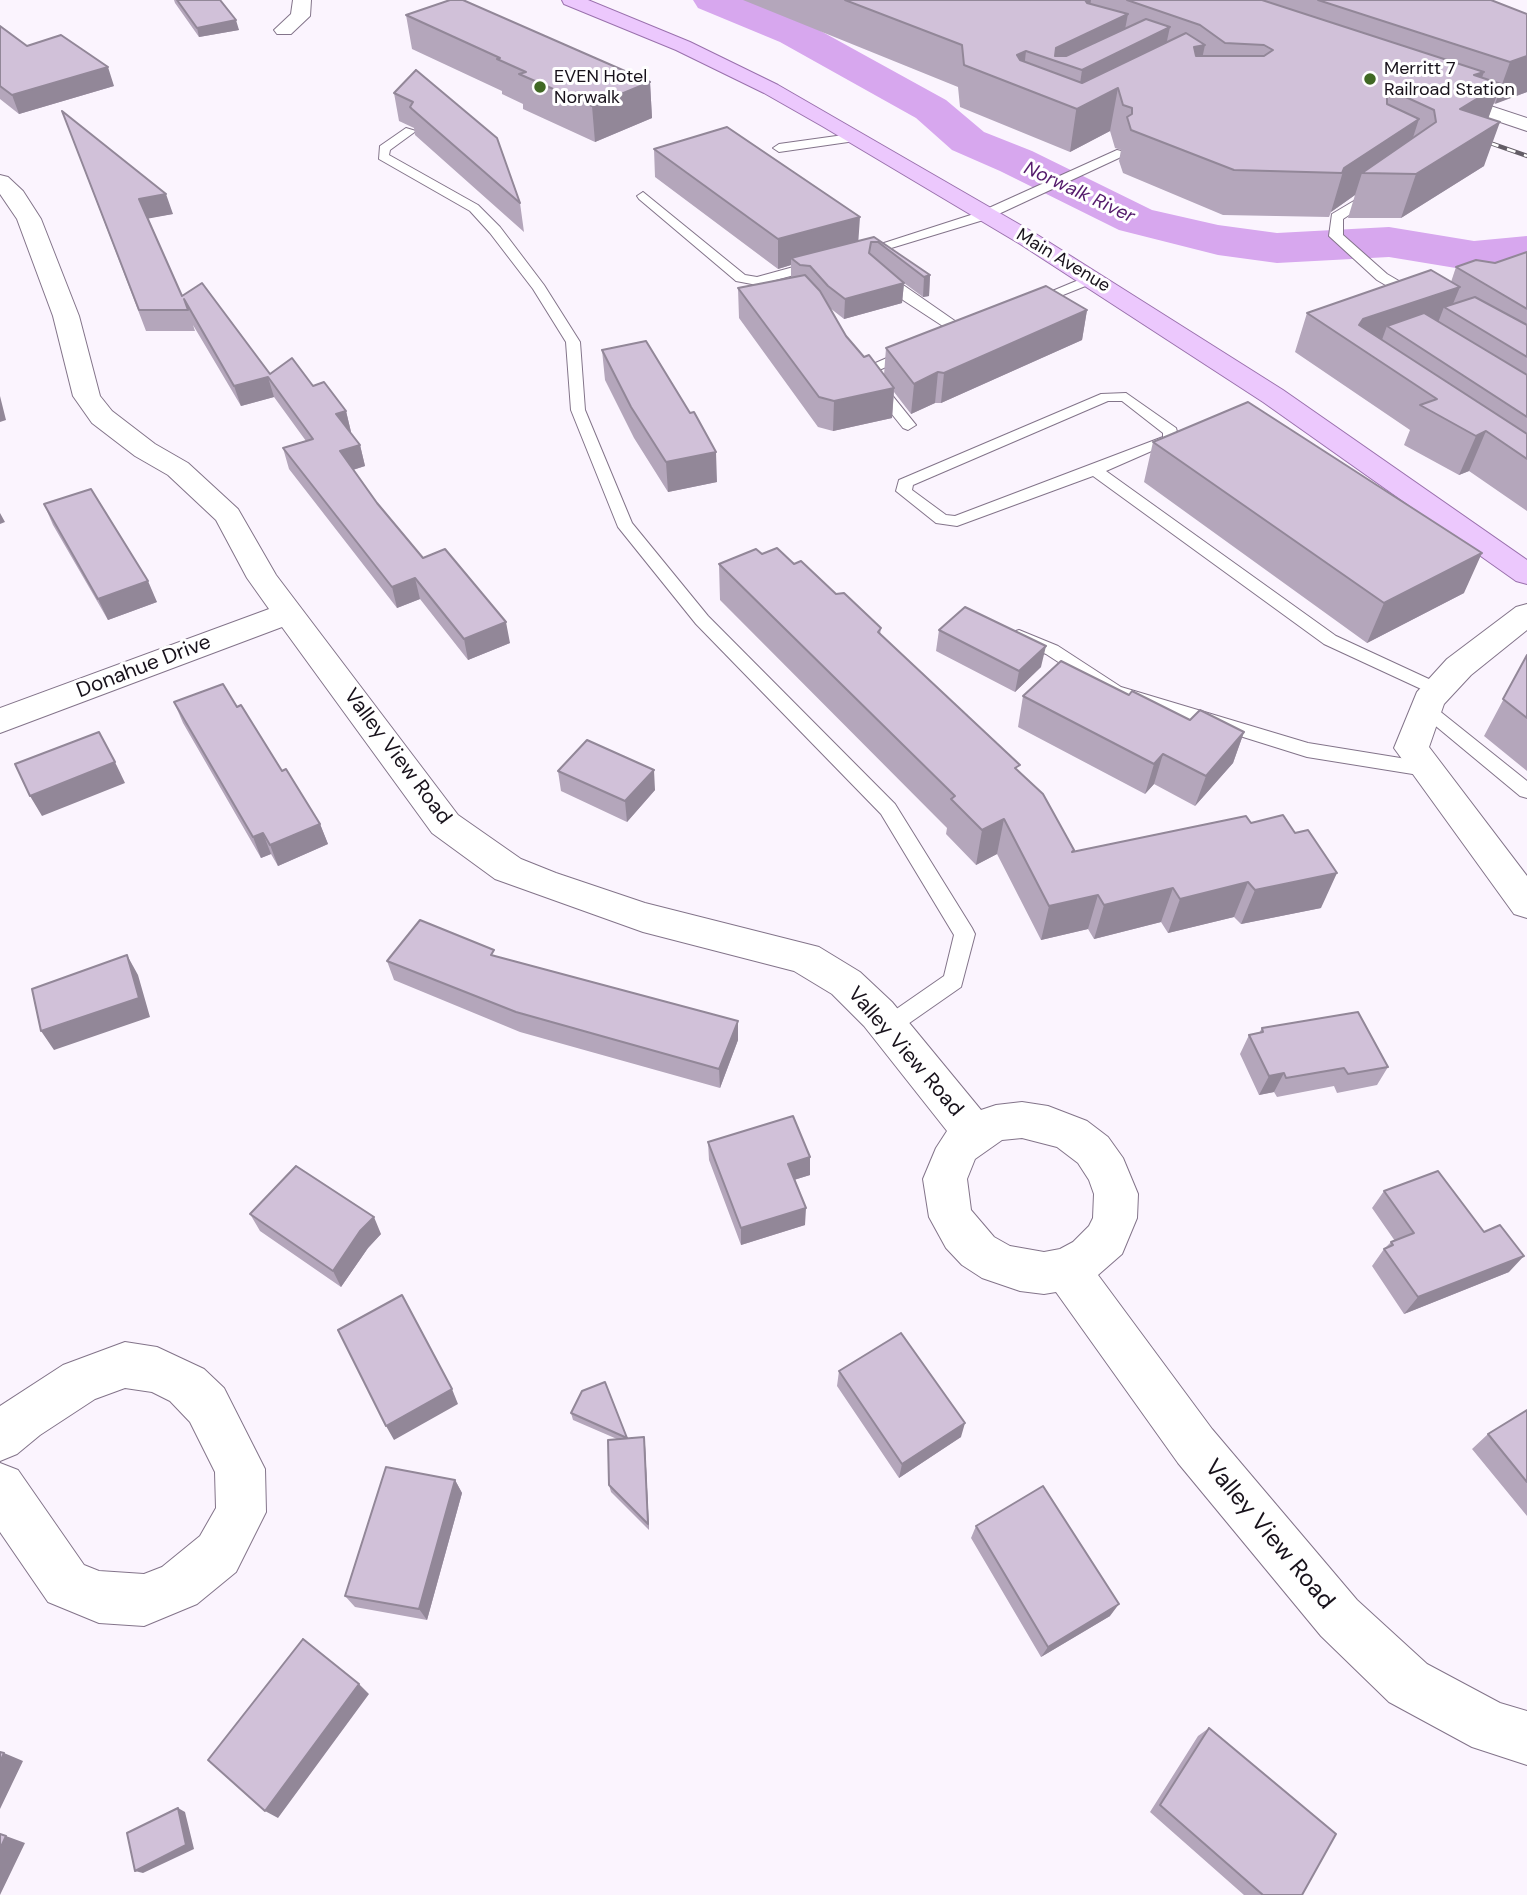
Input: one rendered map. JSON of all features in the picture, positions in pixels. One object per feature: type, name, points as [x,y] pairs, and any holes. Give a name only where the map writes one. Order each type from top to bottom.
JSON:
[{"type":"main road","name":"Main Avenue","points":[[571,0],[712,59],[858,137],[1093,278],[1284,403],[1527,573]]},
{"type":"street","points":[[284,30],[300,16],[302,0]]},
{"type":"street","points":[[1422,89],[1527,125]]},
{"type":"street","name":"Valley View Road","points":[[0,182],[15,196],[29,219],[66,316],[87,396],[102,417],[145,450],[178,469],[228,515],[262,578],[445,824],[508,869],[631,913],[805,958],[846,983],[986,1128]]},
{"type":"street","name":"Donahue Drive","points":[[0,721],[288,613]]},
{"type":"street","points":[[1527,614],[1459,667],[1432,699],[1410,748],[1527,904]]},
{"type":"street","name":"Valley View Road","points":[[1022,1120],[1048,1124],[1072,1134],[1093,1150],[1108,1171],[1116,1195],[1115,1218],[1106,1240],[1089,1257],[1066,1269],[1044,1273],[1020,1270],[998,1263],[978,1251],[962,1234],[951,1216],[946,1198],[945,1178],[960,1146],[986,1128],[1022,1120]]},
{"type":"street","name":"Valley View Road","points":[[1066,1269],[1195,1446],[1339,1618],[1408,1684],[1491,1728],[1527,1738]]},
{"type":"street","points":[[0,1437],[23,1418],[80,1381],[125,1365],[157,1370],[187,1385],[208,1405],[240,1469],[241,1512],[218,1554],[179,1586],[144,1600],[99,1597],[66,1584],[0,1488]]},
{"type":"lane","points":[[410,131],[384,149],[383,156],[474,208],[495,230],[539,288],[573,342],[578,410],[624,524],[702,620],[888,809],[965,934],[953,981],[887,1027]]},
{"type":"lane","points":[[779,148],[858,137]]},
{"type":"lane","points":[[643,196],[741,278],[757,281],[985,215],[1029,197],[1117,154]]},
{"type":"lane","points":[[1381,188],[1337,218],[1336,236],[1382,277],[1427,304]]},
{"type":"lane","points":[[875,268],[908,297],[960,331]]},
{"type":"lane","points":[[1023,306],[1093,278]]},
{"type":"lane","points":[[908,425],[876,386],[867,363],[922,347]]},
{"type":"lane","points":[[1106,397],[1126,397],[1171,431],[1171,439],[1095,470],[957,521],[942,520],[904,491],[905,483],[1106,397]]},
{"type":"lane","points":[[1095,470],[1330,640],[1432,699],[1527,791]]},
{"type":"lane","points":[[1007,631],[1052,650],[1115,691],[1307,750],[1425,769]]},
{"type":"building","points":[[177,0],[220,0],[236,20],[197,28]]},
{"type":"building","points":[[450,0],[463,0],[650,82],[592,106],[519,74],[526,72],[406,15]]},
{"type":"building","points":[[845,0],[1085,0],[1087,3],[1128,14],[1056,48],[1055,56],[1066,56],[1146,19],[1170,27],[1082,70],[1026,51],[1017,55],[1020,60],[1082,83],[1186,33],[1205,45],[1194,47],[1196,56],[1264,56],[1273,50],[1264,45],[1225,43],[1200,25],[1127,0],[1262,0],[1484,72],[1474,75],[1501,84],[1460,109],[1500,122],[1416,174],[1362,173],[1436,122],[1434,110],[1397,93],[1387,94],[1387,104],[1419,119],[1344,168],[1342,173],[1234,170],[1131,130],[1127,117],[1132,114],[1132,108],[1123,105],[1118,88],[1077,109],[964,65],[962,45]]},
{"type":"building","points":[[1318,0],[1491,0],[1527,14],[1527,56],[1510,62]]},
{"type":"building","points":[[0,26],[27,46],[61,35],[108,67],[12,95],[0,86]]},
{"type":"building","points":[[416,70],[497,138],[520,203],[412,109],[410,107],[413,102],[394,93]]},
{"type":"building","points":[[62,111],[166,194],[139,199],[182,296],[202,283],[270,374],[292,358],[313,386],[324,382],[346,411],[336,414],[360,445],[340,451],[377,503],[423,558],[445,549],[506,622],[464,639],[415,578],[392,587],[283,448],[313,439],[268,377],[234,386],[184,299],[188,310],[139,310]]},
{"type":"building","points":[[727,127],[860,217],[778,239],[654,149]]},
{"type":"building","points":[[874,237],[930,275],[924,277],[878,242],[871,242],[869,253],[904,283],[845,299],[828,286],[810,266],[800,265],[791,258]]},
{"type":"building","points":[[1527,252],[1527,309],[1456,267],[1476,260],[1495,263]]},
{"type":"building","points":[[1431,270],[1460,287],[1363,319],[1359,325],[1527,434],[1527,459],[1486,431],[1476,436],[1420,405],[1437,399],[1307,313]]},
{"type":"building","points":[[805,275],[820,291],[846,336],[864,357],[869,355],[894,388],[834,401],[819,397],[738,288]]},
{"type":"building","points":[[1046,286],[1087,310],[914,384],[886,348]]},
{"type":"building","points":[[1475,297],[1527,325],[1527,357],[1444,307]]},
{"type":"building","points":[[1424,313],[1527,375],[1527,417],[1387,326]]},
{"type":"building","points":[[646,341],[690,413],[694,412],[716,452],[666,462],[631,407],[602,350]]},
{"type":"building","points":[[1248,402],[1482,553],[1384,603],[1153,442]]},
{"type":"building","points":[[91,489],[148,581],[98,599],[44,504]]},
{"type":"building","points":[[777,548],[794,564],[801,561],[836,594],[844,593],[881,628],[878,632],[1020,765],[1015,768],[1043,794],[1074,850],[1072,852],[1246,816],[1251,823],[1283,815],[1295,833],[1308,830],[1337,873],[1255,890],[1248,882],[1180,899],[1173,888],[1104,905],[1098,895],[1049,906],[1004,819],[982,830],[951,799],[955,796],[719,564],[756,549],[762,554]]},
{"type":"building","points":[[965,607],[1046,646],[1019,671],[939,630]]},
{"type":"building","points":[[1527,655],[1527,718],[1503,699]]},
{"type":"building","points":[[1061,661],[1129,695],[1132,691],[1190,720],[1200,710],[1244,732],[1206,776],[1163,754],[1154,764],[1023,696]]},
{"type":"building","points":[[223,684],[237,707],[241,705],[282,771],[286,769],[320,824],[270,845],[263,833],[253,837],[174,702]]},
{"type":"building","points":[[99,732],[115,762],[30,796],[15,764]]},
{"type":"building","points":[[587,740],[654,770],[625,801],[558,771]]},
{"type":"building","points":[[420,920],[494,950],[491,955],[738,1021],[719,1069],[516,1012],[387,961]]},
{"type":"building","points":[[127,955],[139,998],[41,1031],[32,989]]},
{"type":"building","points":[[1358,1012],[1388,1067],[1348,1074],[1344,1068],[1286,1078],[1284,1073],[1269,1076],[1249,1035],[1263,1032],[1262,1028]]},
{"type":"building","points":[[793,1116],[810,1157],[788,1164],[806,1208],[741,1228],[708,1142]]},
{"type":"building","points":[[296,1166],[374,1217],[360,1231],[333,1271],[250,1214]]},
{"type":"building","points":[[1438,1171],[1484,1232],[1500,1225],[1524,1256],[1418,1297],[1384,1249],[1393,1245],[1391,1242],[1414,1233],[1384,1191]]},
{"type":"building","points":[[402,1295],[452,1389],[386,1426],[338,1330]]},
{"type":"building","points":[[901,1333],[965,1423],[902,1464],[839,1371]]},
{"type":"building","points":[[605,1382],[627,1438],[571,1413],[582,1391]]},
{"type":"building","points":[[1527,1410],[1527,1482],[1488,1434]]},
{"type":"building","points":[[644,1437],[648,1524],[609,1485],[608,1440]]},
{"type":"building","points":[[386,1467],[455,1480],[419,1609],[345,1596]]},
{"type":"building","points":[[1043,1486],[1119,1604],[1048,1647],[976,1526]]},
{"type":"building","points":[[303,1639],[359,1684],[265,1811],[208,1760]]},
{"type":"building","points":[[1209,1728],[1336,1834],[1302,1895],[1263,1895],[1160,1805]]},
{"type":"building","points":[[178,1808],[186,1845],[135,1871],[127,1833]]},
{"type":"building","points":[[0,1834],[6,1836],[0,1849]]},
{"type":"waterway","name":"Norwalk River","points":[[712,0],[794,33],[931,109],[968,141],[1016,161],[1136,220],[1218,240],[1277,248],[1389,242],[1474,256],[1527,251]]},
{"type":"railway","points":[[1473,137],[1527,156]]},
{"type":"place","name":"Merritt 7 Railroad Station","points":[[1370,79]]},
{"type":"place","name":"EVEN Hotel Norwalk","points":[[540,87]]}]
